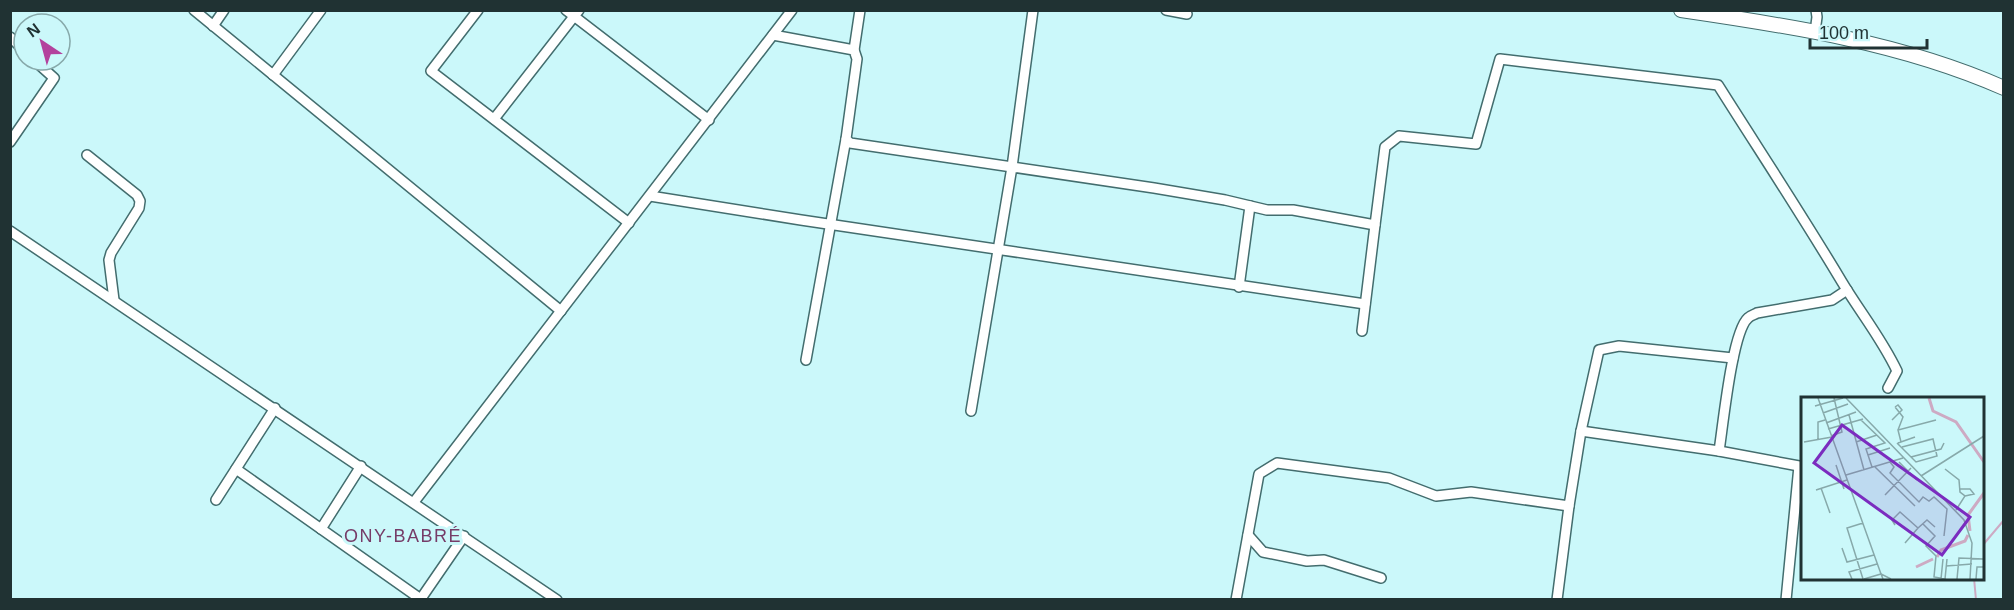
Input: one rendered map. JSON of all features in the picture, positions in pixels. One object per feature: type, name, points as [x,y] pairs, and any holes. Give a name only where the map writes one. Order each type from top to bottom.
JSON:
[{"type":"main road","points":[[1690,11],[1815,32],[1905,52],[1972,74],[2004,88]]},
{"type":"street","points":[[194,10],[561,311]]},
{"type":"street","points":[[213,26],[224,10]]},
{"type":"street","points":[[273,75],[321,10]]},
{"type":"street","points":[[478,10],[431,71],[629,223]]},
{"type":"street","points":[[414,501],[792,10]]},
{"type":"street","points":[[806,360],[846,139],[857,59],[854,50],[861,10]]},
{"type":"street","points":[[971,411],[1012,167],[1033,10]]},
{"type":"street","points":[[1166,10],[1187,14]]},
{"type":"street","points":[[1815,32],[1816,10]]},
{"type":"street","points":[[494,119],[573,12],[709,120]]},
{"type":"street","points":[[773,35],[854,50]]},
{"type":"street","points":[[1362,331],[1387,143],[1399,136],[1476,144],[1500,59],[1718,85],[1885,347],[1897,371],[1888,388]]},
{"type":"street","points":[[10,142],[54,78],[47,72]]},
{"type":"street","points":[[846,139],[850,143],[1154,188],[1267,210],[1293,210],[1375,225]]},
{"type":"street","points":[[87,155],[137,195],[140,201],[139,208],[109,260],[114,300]]},
{"type":"street","points":[[650,196],[1365,304]]},
{"type":"street","points":[[1239,286],[1250,206]]},
{"type":"street","points":[[10,231],[414,501],[556,600]]},
{"type":"street","points":[[1719,451],[1732,358],[1743,325],[1748,318],[1757,313],[1832,300],[1847,290]]},
{"type":"street","points":[[1557,600],[1581,431],[1599,350],[1619,346],[1732,358]]},
{"type":"street","points":[[216,500],[275,408]]},
{"type":"street","points":[[1581,431],[1719,451],[1801,466],[1786,600]]},
{"type":"street","points":[[1236,600],[1259,474],[1277,463],[1389,478],[1436,496],[1471,492],[1569,506]]},
{"type":"street","points":[[321,529],[361,466]]},
{"type":"street","points":[[236,469],[420,599],[464,536]]},
{"type":"street","points":[[1248,535],[1263,552],[1307,561],[1324,560],[1381,578]]},
{"type":"waterway","points":[[1984,544],[2004,520]]},
{"type":"waterway","points":[[1974,580],[1976,600]]},
{"type":"district","name":"ONY-BABRÉ","points":[[403,536]]}]
